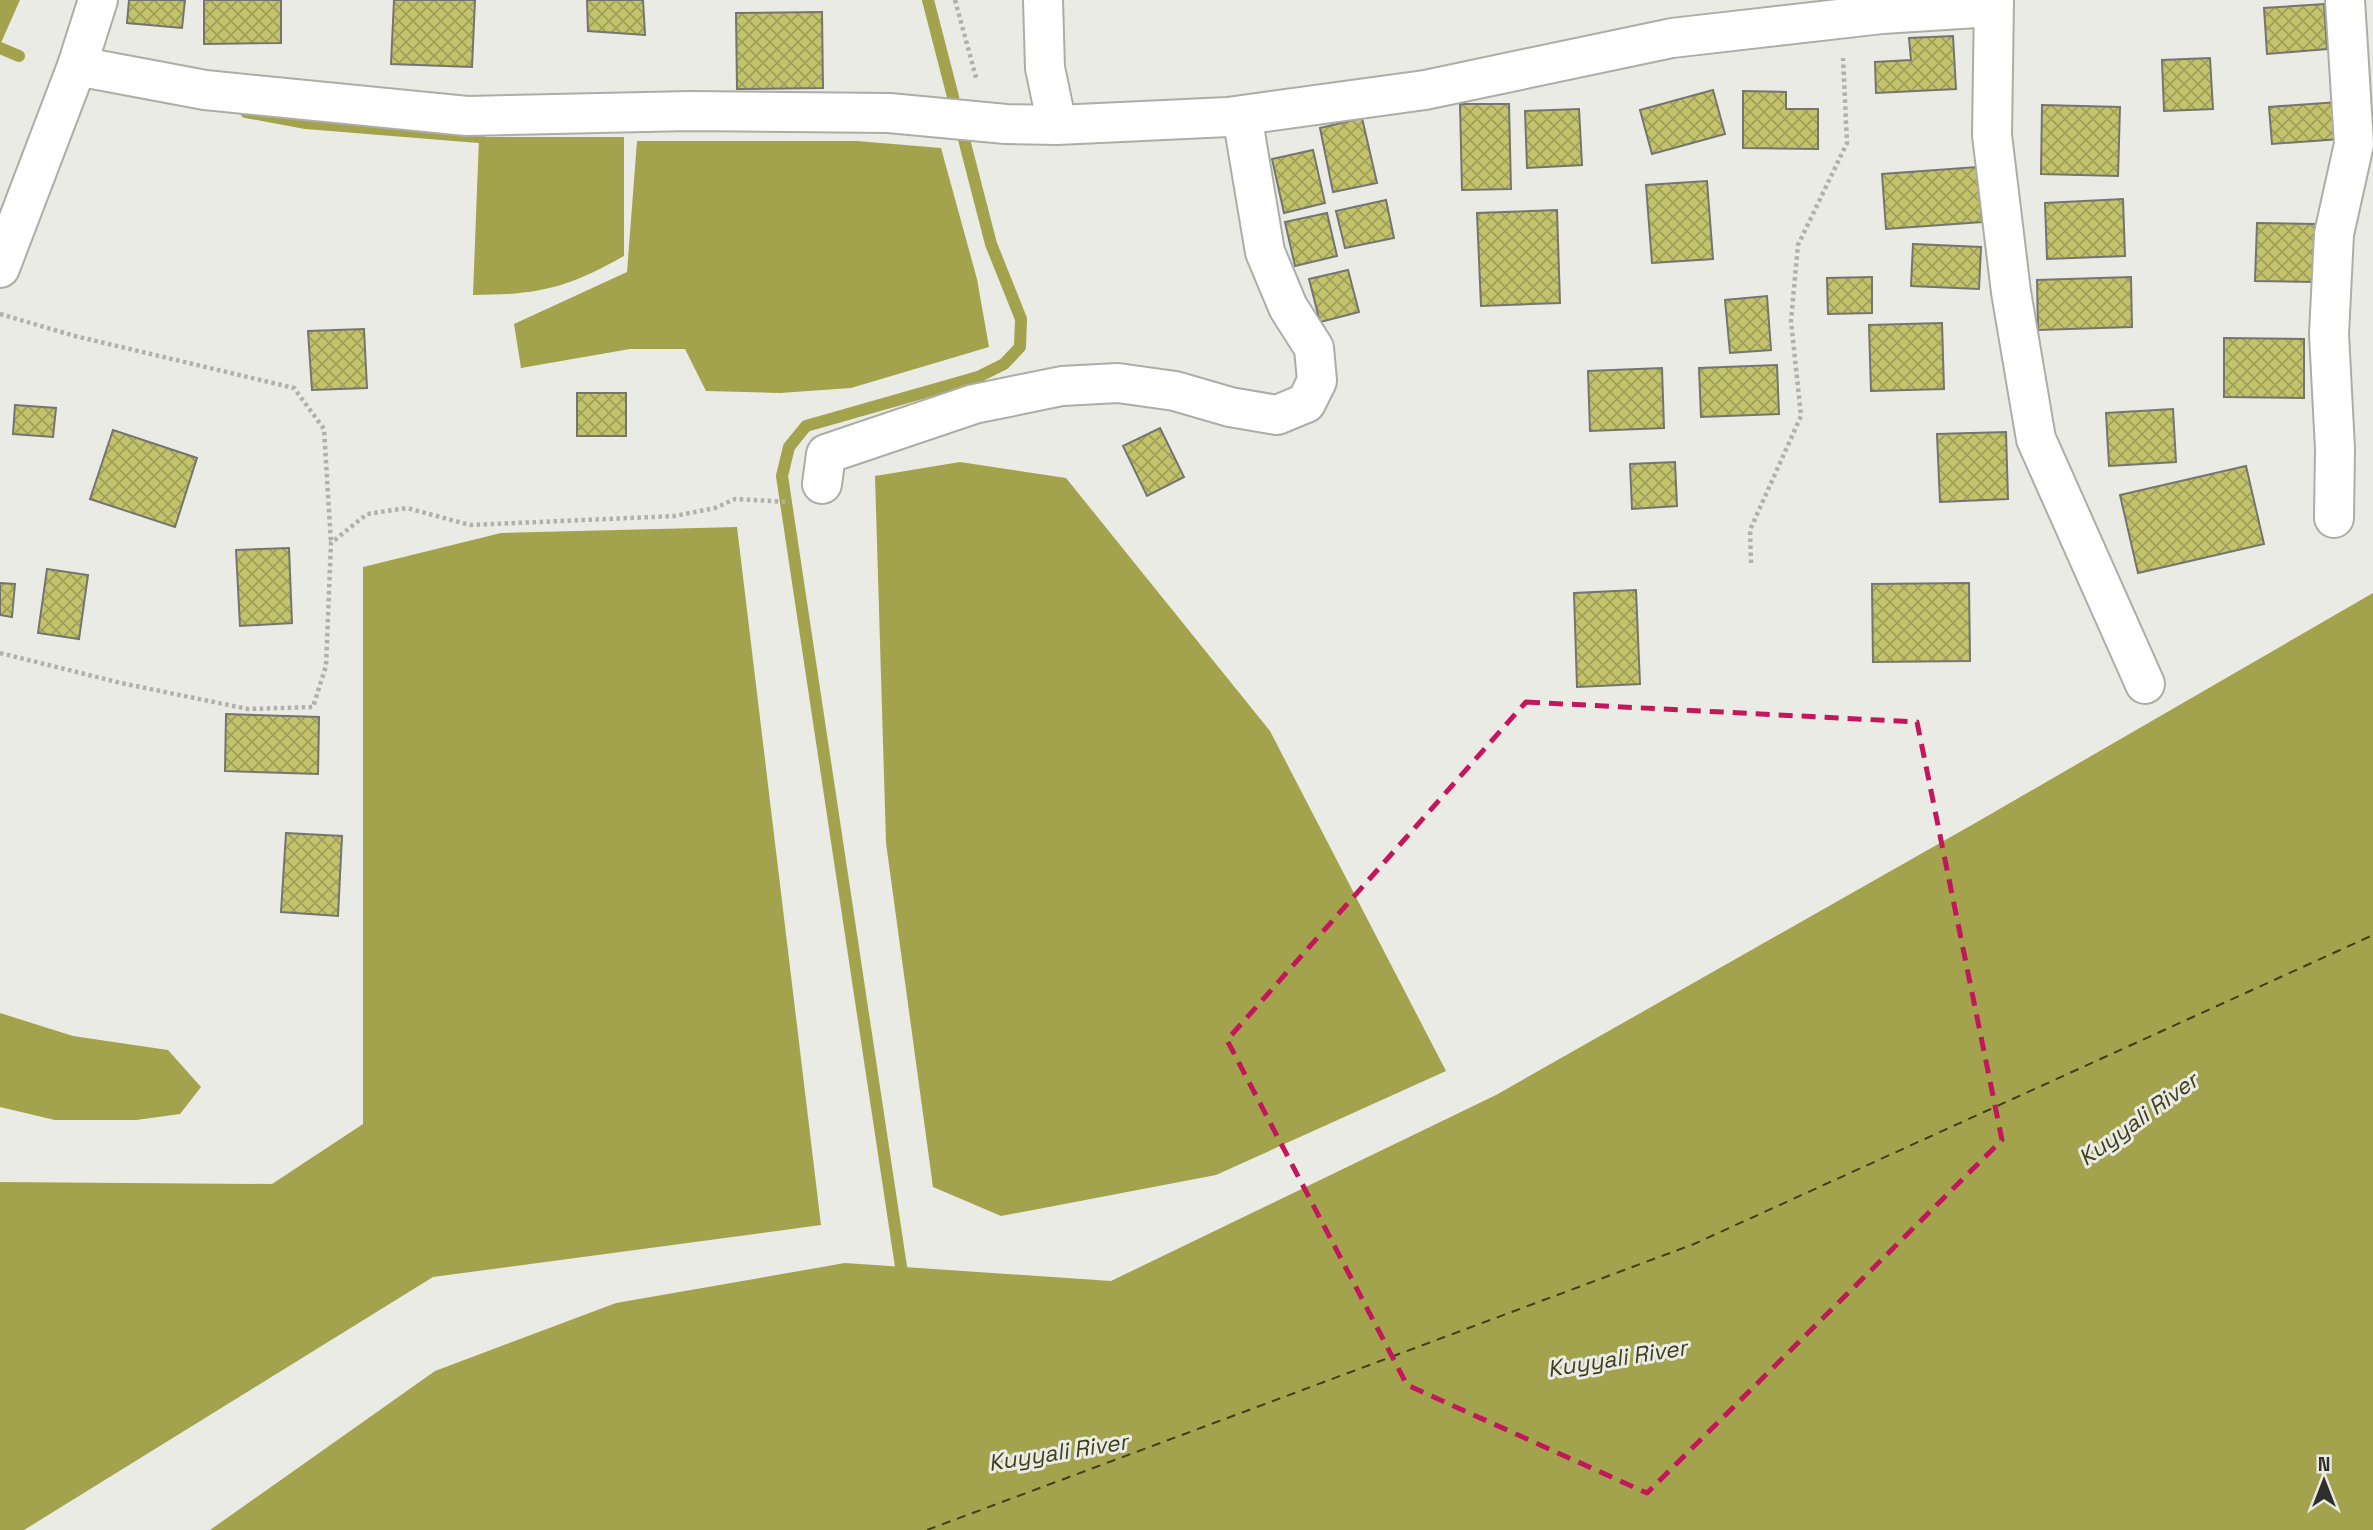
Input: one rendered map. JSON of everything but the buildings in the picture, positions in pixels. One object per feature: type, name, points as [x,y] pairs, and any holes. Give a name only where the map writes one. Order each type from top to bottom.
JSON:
[{"type":"street","points":[[0,268],[77,66],[98,0]]},
{"type":"street","points":[[1042,0],[1045,68],[1057,125]]},
{"type":"street","points":[[77,66],[205,90],[467,116],[691,111],[889,113],[1006,124],[1057,125],[1242,115],[1425,90],[1672,38],[1843,19],[1976,8],[1986,0]]},
{"type":"street","points":[[1994,0],[1992,135],[2011,292],[2036,439],[2145,684]]},
{"type":"street","points":[[2334,519],[2335,449],[2329,334],[2334,234],[2354,144],[2345,0]]},
{"type":"street","points":[[806,493],[826,454],[974,404],[1062,386],[1118,383],[1175,391],[1230,407],[1277,415],[1306,403],[1317,381],[1314,348],[1288,307],[1265,252],[1242,115]]},
{"type":"path","points":[[955,0],[984,104],[1006,124]]},
{"type":"path","points":[[1751,563],[1750,530],[1801,416],[1791,321],[1797,245],[1847,143],[1843,89],[1843,19]]},
{"type":"path","points":[[0,314],[75,336],[294,388],[324,429],[331,543],[326,666],[313,707],[248,709],[121,683],[0,653]]},
{"type":"path","points":[[331,543],[367,514],[407,508],[470,525],[676,516],[715,508],[735,499],[806,493]]},
{"type":"highlighted area","points":[[1526,702],[1917,722],[2002,1140],[1647,1493],[1407,1385],[1227,1040]]},
{"type":"water","points":[[0,0],[20,0],[0,45]]},
{"type":"water","points":[[479,137],[624,137],[624,256],[586,276],[552,288],[473,295]]},
{"type":"water","points":[[637,141],[857,141],[941,148],[977,279],[989,347],[851,388],[780,393],[706,391],[685,349],[630,349],[521,368],[514,324],[627,272]]},
{"type":"water","points":[[960,462],[1066,478],[1270,731],[1446,1071],[1216,1175],[1001,1216],[933,1187],[886,843],[875,476]]},
{"type":"water","points":[[737,527],[821,1225],[433,1277],[24,1530],[0,1530],[0,1182],[272,1184],[363,1124],[363,567],[501,533]]},
{"type":"water","name":"Kuyyali River","points":[[2373,593],[2373,1530],[210,1530],[435,1371],[616,1303],[845,1263],[1111,1281],[1496,1095]]},
{"type":"water","points":[[0,1013],[73,1036],[168,1050],[201,1087],[180,1114],[136,1120],[55,1120],[0,1107]]},
{"type":"waterway","points":[[903,1280],[782,476],[789,447],[806,426],[978,377],[1004,364],[1020,347],[1021,319],[991,244],[928,0]]},
{"type":"waterway","points":[[0,48],[19,56]]},
{"type":"waterway","points":[[246,112],[306,123],[479,137]]},
{"type":"ferry route","points":[[927,1530],[1694,1244],[2373,935]]}]
